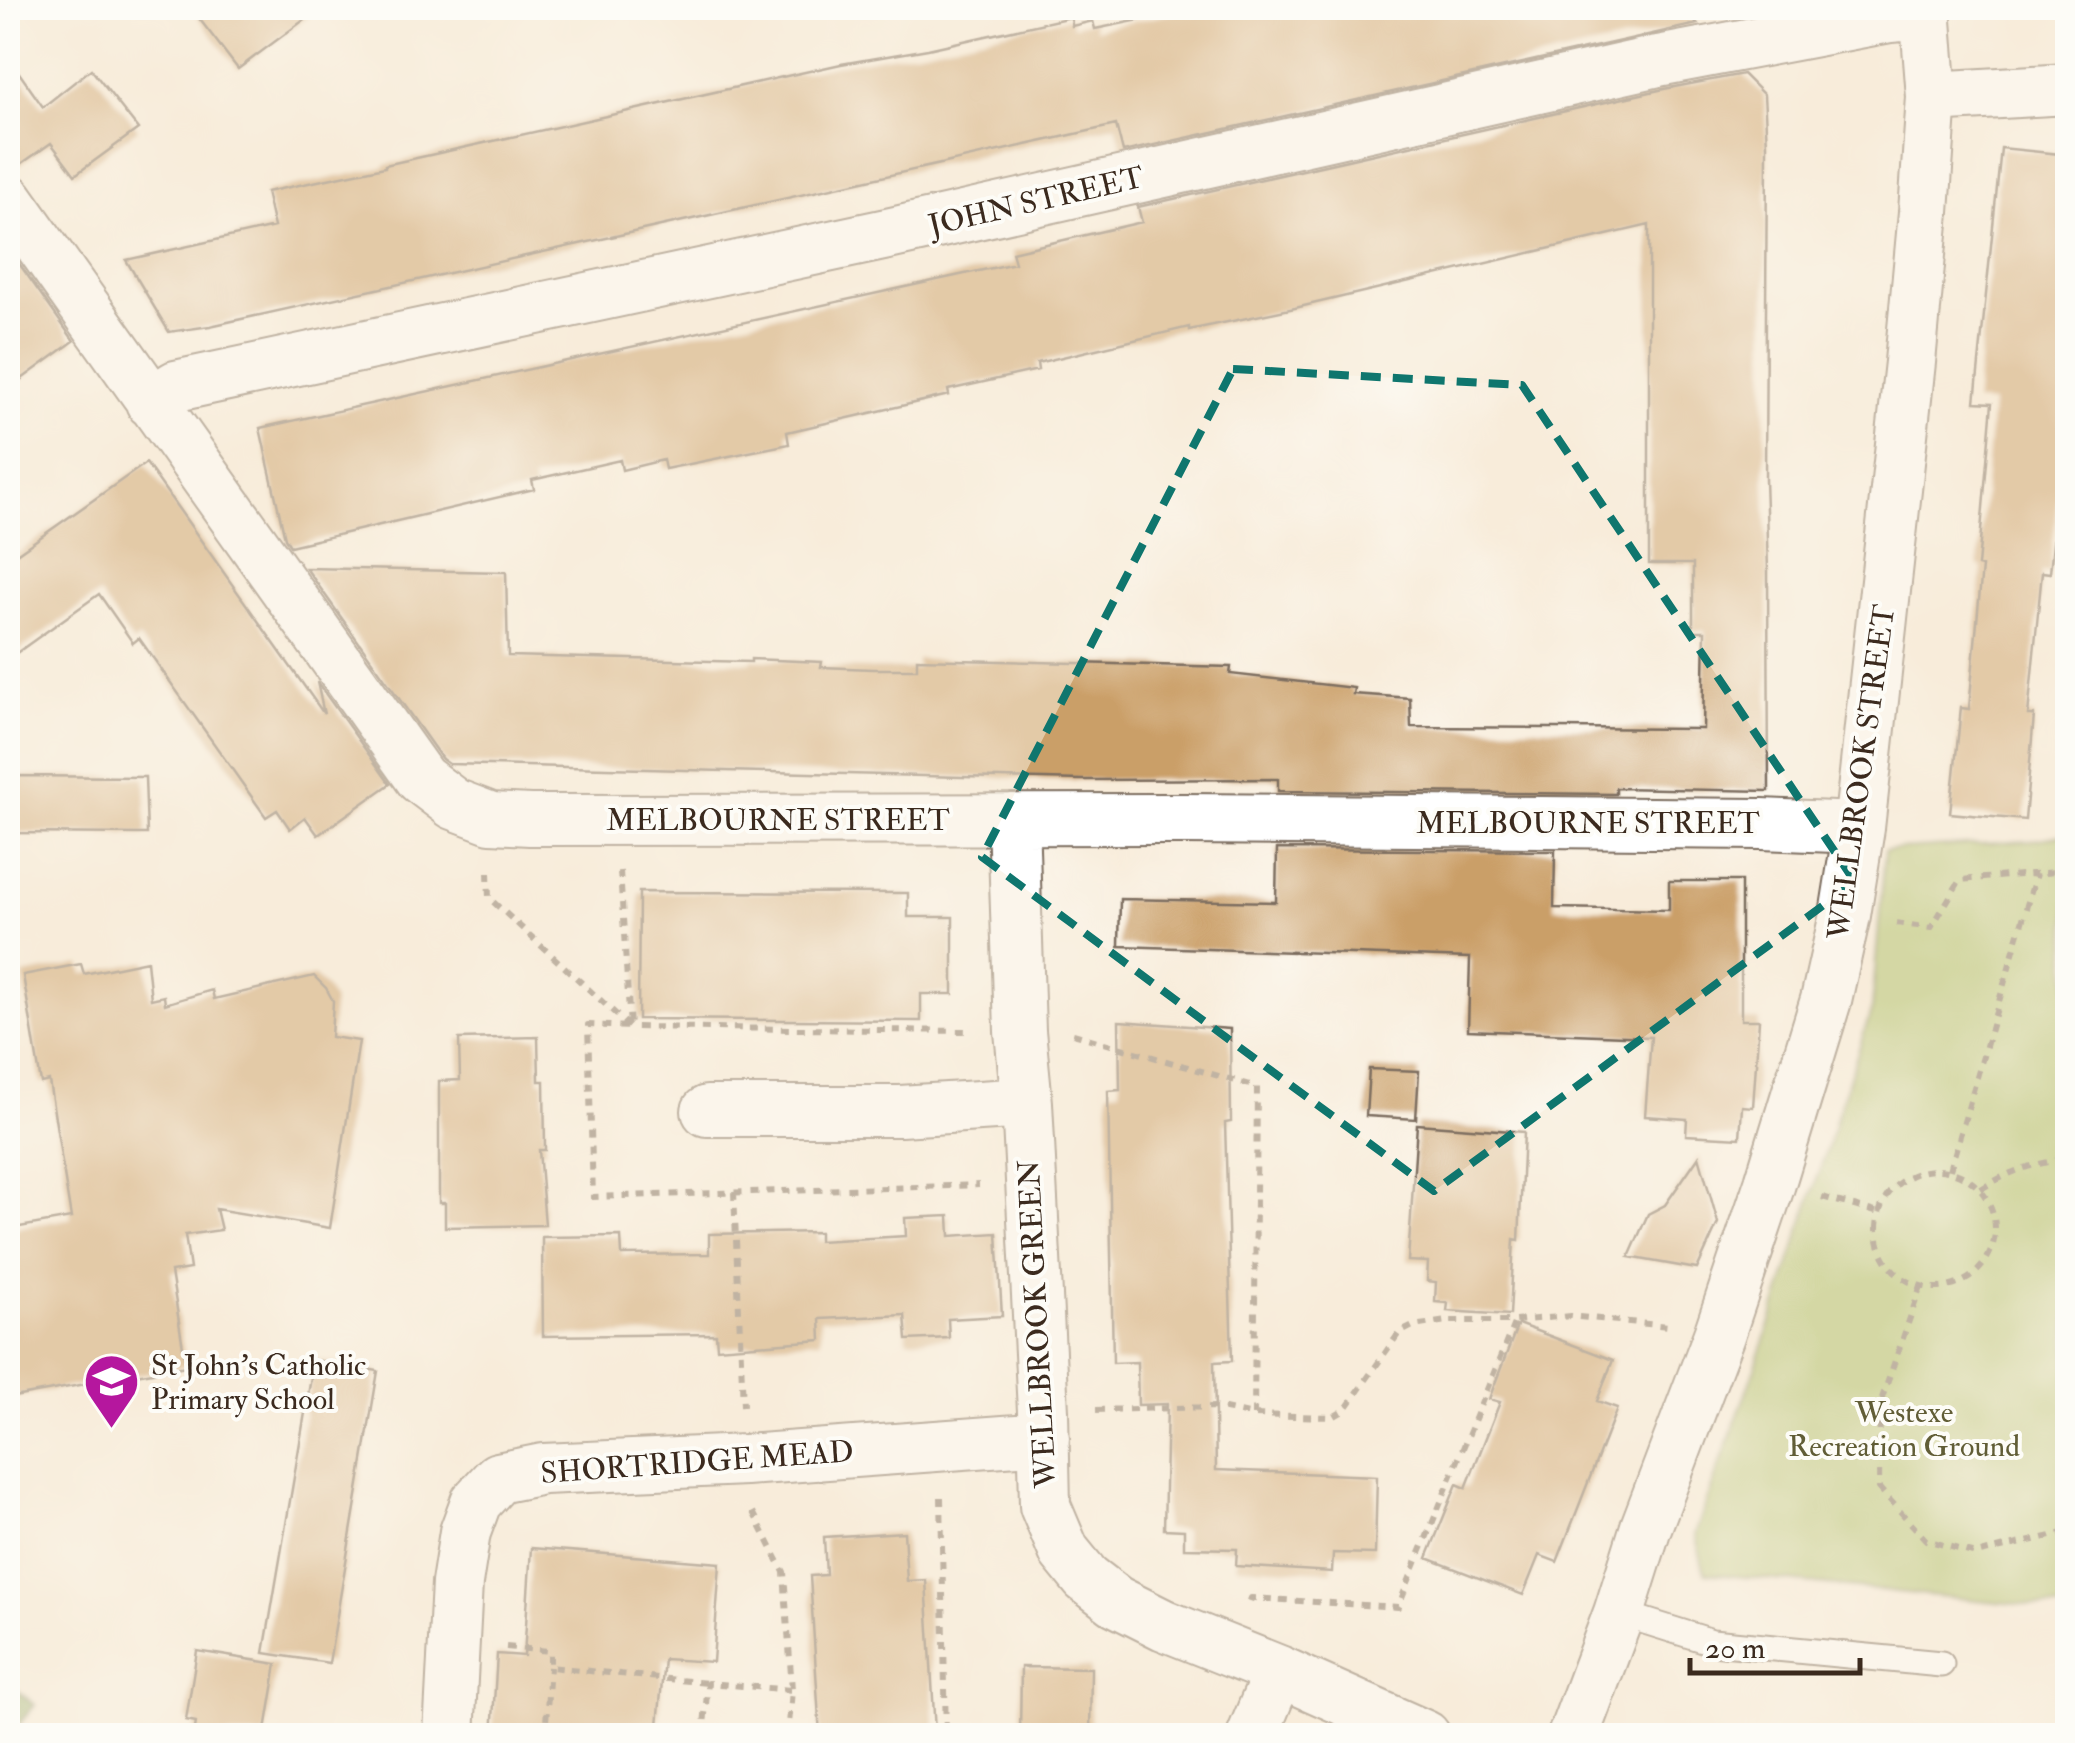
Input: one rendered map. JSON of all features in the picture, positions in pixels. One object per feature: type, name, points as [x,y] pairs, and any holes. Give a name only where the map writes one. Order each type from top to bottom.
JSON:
[{"type":"street","name":"WELLBROOK STREET","points":[[1574,1736],[1770,1183],[1826,1000],[1845,915],[1859,828],[1910,362],[1932,97],[1925,10]]},
{"type":"street","name":"JOHN STREET","points":[[151,402],[176,386],[892,233],[1658,61],[1925,10]]},
{"type":"street","points":[[1932,97],[2068,89]]},
{"type":"street","name":"MELBOURNE STREET","points":[[8,199],[421,779],[454,804],[491,818],[1184,819],[1859,828]]},
{"type":"street","name":"WELLBROOK GREEN","points":[[1013,820],[1045,1506],[1064,1551],[1086,1578],[1116,1601],[1425,1736]]},
{"type":"street","points":[[707,1111],[900,1111],[1027,1103]]},
{"type":"street","name":"SHORTRIDGE MEAD","points":[[449,1736],[457,1584],[465,1532],[476,1502],[498,1478],[543,1470],[940,1445],[1044,1424]]},
{"type":"street","points":[[1252,1736],[1279,1671]]},
{"type":"lane","points":[[1619,1613],[1712,1642],[1941,1664]]},
{"type":"path","points":[[488,863],[489,898],[630,1027],[1061,1030],[1257,1087],[1254,1415]]},
{"type":"path","points":[[1845,915],[1931,928],[1960,880],[2068,871]]},
{"type":"path","points":[[1950,1170],[2036,874]]},
{"type":"path","points":[[1981,1189],[2008,1172],[2068,1158]]},
{"type":"path","points":[[1928,1169],[1950,1170],[1966,1176],[1981,1189],[1995,1216],[1994,1246],[1978,1272],[1951,1287],[1921,1286],[1900,1276],[1884,1259],[1878,1236],[1879,1213],[1889,1192],[1906,1178],[1928,1169]]},
{"type":"path","points":[[734,1192],[745,1460],[754,1514],[784,1572],[792,1690],[788,1736]]},
{"type":"path","points":[[1813,1195],[1879,1213]]},
{"type":"path","points":[[1921,1286],[1880,1404],[1879,1488],[1926,1540],[1976,1554],[2068,1532]]},
{"type":"path","points":[[1044,1424],[1215,1406],[1254,1415],[1333,1417],[1345,1410],[1399,1334],[1413,1326],[1447,1321],[1570,1316],[1654,1323],[1718,1335]]},
{"type":"path","points":[[1228,1652],[1251,1598],[1398,1607],[1515,1321]]},
{"type":"path","points":[[940,1445],[946,1736]]},
{"type":"path","points":[[455,1642],[550,1652],[545,1736]]},
{"type":"path","points":[[550,1667],[792,1690]]},
{"type":"path","points":[[703,1736],[708,1683]]},
{"type":"highlighted area","points":[[1233,369],[1522,385],[1855,882],[1434,1191],[982,857]]},
{"type":"green space","name":"Westexe Recreation Ground","points":[[2067,834],[2067,1609],[1705,1573],[1695,1534],[1765,1340],[1872,1008],[1885,850],[2029,841]]},
{"type":"green space","points":[[8,1683],[35,1705],[10,1735],[8,1735]]},
{"type":"building","points":[[191,8],[320,8],[238,69]]},
{"type":"building","points":[[1223,8],[1681,8],[1697,24],[1123,152],[1116,125],[210,326],[169,332],[126,260],[274,227],[266,192],[1071,17],[1072,26],[1093,21],[1095,29],[1189,10],[1190,15]]},
{"type":"building","points":[[8,57],[43,107],[91,69],[138,129],[75,175],[51,143],[8,171]]},
{"type":"building","points":[[1743,74],[1764,95],[1767,145],[1765,479],[1769,791],[1278,791],[1278,779],[1083,780],[449,764],[306,568],[506,572],[508,656],[751,659],[873,669],[917,669],[917,659],[1231,667],[1230,674],[1354,688],[1353,694],[1410,698],[1411,727],[1703,729],[1705,631],[1693,631],[1693,564],[1649,564],[1649,225],[1295,308],[1189,327],[1037,363],[1038,370],[948,390],[949,395],[787,432],[789,444],[665,469],[663,460],[622,470],[620,460],[532,480],[534,489],[290,546],[285,538],[260,428],[1015,263],[1012,252],[1142,222],[1138,207]]},
{"type":"building","points":[[2001,148],[2068,155],[2068,400],[2050,573],[2042,572],[2028,715],[2034,715],[2025,820],[1950,813],[1961,708],[1969,709],[1982,567],[1978,566],[1992,403],[1975,402]]},
{"type":"building","points":[[8,248],[74,341],[8,389]]},
{"type":"building","points":[[146,463],[324,714],[317,682],[390,784],[318,835],[305,817],[290,829],[277,810],[266,817],[139,638],[133,643],[99,594],[8,659],[8,560]]},
{"type":"building","points":[[8,776],[145,777],[147,834],[8,833]]},
{"type":"building","points":[[1277,849],[1555,851],[1554,908],[1669,910],[1669,881],[1741,881],[1741,1020],[1759,1020],[1753,1107],[1742,1106],[1740,1138],[1686,1135],[1687,1119],[1645,1116],[1651,1037],[1468,1030],[1470,958],[1119,946],[1120,899],[1276,902]]},
{"type":"building","points":[[639,892],[908,893],[908,917],[953,917],[953,994],[921,994],[921,1021],[638,1019]]},
{"type":"building","points":[[147,961],[151,999],[164,996],[165,1004],[212,990],[214,999],[314,976],[326,988],[333,1001],[331,1037],[359,1041],[330,1228],[216,1209],[221,1230],[185,1235],[190,1269],[171,1272],[186,1366],[8,1398],[8,1229],[71,1218],[49,1081],[41,1083],[23,975],[81,964],[84,974]]},
{"type":"building","points":[[1119,1021],[1230,1029],[1231,1122],[1225,1123],[1232,1361],[1214,1362],[1216,1470],[1377,1476],[1375,1554],[1333,1553],[1332,1572],[1236,1566],[1237,1549],[1184,1548],[1184,1530],[1164,1529],[1167,1404],[1138,1405],[1137,1362],[1113,1363],[1108,1091],[1120,1090]]},
{"type":"building","points":[[538,1037],[539,1081],[544,1081],[545,1150],[539,1150],[545,1225],[445,1227],[445,1203],[439,1203],[439,1081],[460,1080],[459,1039]]},
{"type":"building","points":[[1369,1069],[1419,1071],[1416,1119],[1366,1116]]},
{"type":"building","points":[[1417,1124],[1524,1132],[1519,1240],[1514,1239],[1510,1315],[1447,1311],[1448,1303],[1435,1302],[1436,1282],[1427,1281],[1428,1262],[1408,1261]]},
{"type":"building","points":[[1699,1156],[1718,1223],[1697,1269],[1629,1257],[1648,1214],[1665,1205]]},
{"type":"building","points":[[949,1216],[950,1236],[997,1233],[1002,1316],[948,1319],[949,1338],[907,1340],[905,1315],[820,1319],[821,1340],[717,1348],[716,1334],[543,1336],[542,1237],[621,1236],[622,1255],[709,1254],[709,1234],[819,1232],[819,1241],[906,1236],[905,1218]]},
{"type":"building","points":[[1518,1324],[1613,1360],[1597,1401],[1617,1408],[1557,1562],[1539,1555],[1523,1595],[1427,1558],[1457,1484],[1466,1488],[1500,1402],[1489,1399]]},
{"type":"building","points":[[314,1360],[378,1371],[329,1663],[264,1653]]},
{"type":"building","points":[[904,1532],[907,1581],[926,1580],[935,1732],[915,1736],[820,1736],[810,1576],[826,1575],[824,1537]]},
{"type":"building","points":[[531,1548],[720,1563],[713,1662],[664,1659],[657,1736],[492,1736],[497,1654],[524,1656]]},
{"type":"building","points":[[197,1651],[277,1664],[265,1736],[194,1736],[196,1722],[186,1720]]},
{"type":"building","points":[[1021,1667],[1091,1668],[1090,1736],[1020,1736]]},
{"type":"place","name":"St John's Catholic Primary School","points":[[112,1431]]}]
